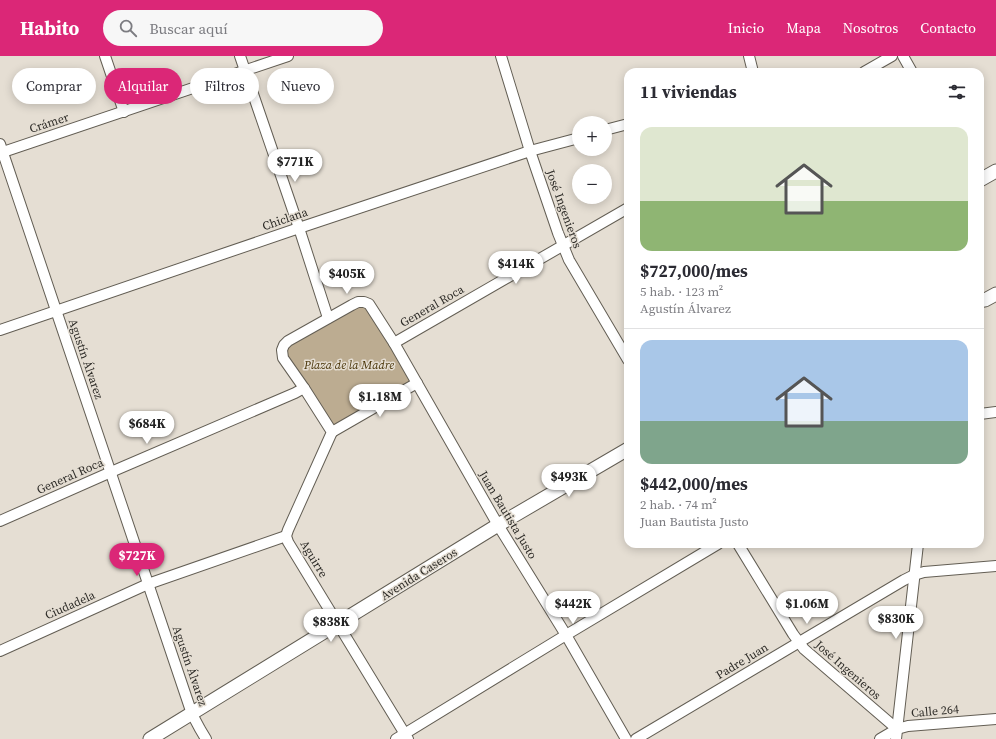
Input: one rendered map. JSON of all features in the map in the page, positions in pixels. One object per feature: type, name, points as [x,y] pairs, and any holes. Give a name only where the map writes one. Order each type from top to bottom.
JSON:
[{"type":"street","points":[[105,56],[124,112]]},
{"type":"street","points":[[240,56],[244,68]]},
{"type":"street","name":"Crámer","points":[[254,68],[288,56]]},
{"type":"street","name":"José Ingenieros","points":[[501,56],[530,151],[562,245],[569,260],[624,353]]},
{"type":"street","points":[[749,56],[753,68]]},
{"type":"street","points":[[903,56],[910,68]]},
{"type":"street","points":[[870,68],[887,57]]},
{"type":"street","name":"Crámer","points":[[1,150],[124,112],[190,90]]},
{"type":"street","points":[[256,104],[328,318],[288,341],[282,350],[283,358],[332,432],[417,384]]},
{"type":"street","points":[[612,128],[624,125]]},
{"type":"street","name":"Chiclana","points":[[0,330],[530,151],[572,140]]},
{"type":"street","name":"Agustín Álvarez","points":[[1,150],[192,714],[206,739]]},
{"type":"street","points":[[984,178],[996,171]]},
{"type":"street","name":"General Roca","points":[[394,343],[624,210]]},
{"type":"street","points":[[984,300],[996,294]]},
{"type":"street","name":"Juan Bautista Justo","points":[[328,318],[358,302],[369,304],[394,343],[498,525],[566,635],[626,739]]},
{"type":"street","name":"General Roca","points":[[0,521],[304,388]]},
{"type":"street","points":[[984,414],[996,412]]},
{"type":"street","name":"Aguirre","points":[[332,432],[286,536],[288,542],[338,624],[403,737]]},
{"type":"street","name":"Avenida Caseros","points":[[150,739],[498,525],[624,450]]},
{"type":"street","name":"Ciudadela","points":[[0,651],[148,584],[286,536]]},
{"type":"street","points":[[403,737],[566,635],[711,548]]},
{"type":"street","name":"José Ingenieros","points":[[740,548],[799,643],[896,734]]},
{"type":"street","points":[[896,734],[917,548]]},
{"type":"street","name":"Padre Juan","points":[[636,739],[914,575],[924,572],[996,566]]},
{"type":"street","name":"Calle 264","points":[[880,739],[896,734],[908,726],[996,719]]},
{"type":"green space","name":"Plaza de la Madre","points":[[364,302],[417,383],[332,432],[282,350]]}]
